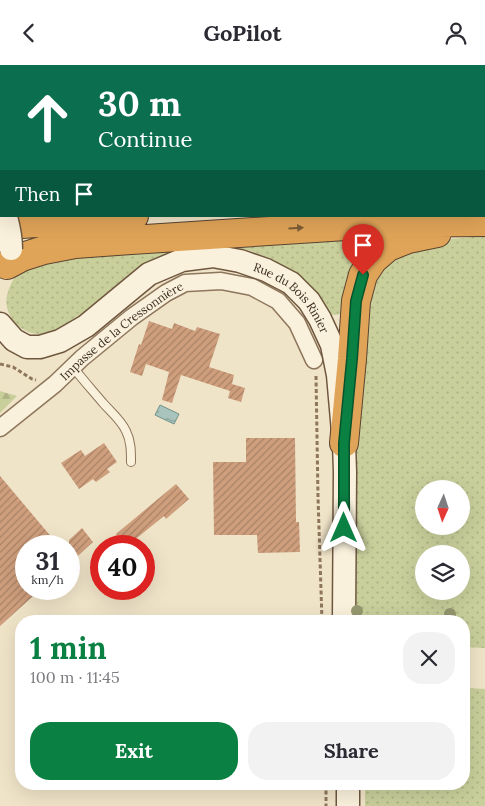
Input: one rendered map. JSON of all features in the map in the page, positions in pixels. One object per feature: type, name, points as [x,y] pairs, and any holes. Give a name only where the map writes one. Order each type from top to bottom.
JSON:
[{"type":"highway","points":[[7,228],[123,217]]},
{"type":"highway","points":[[7,228],[254,217]]},
{"type":"highway","points":[[7,228],[22,257],[44,249],[130,239],[392,223],[485,222]]},
{"type":"highway","points":[[344,443],[356,301],[363,275],[372,260],[388,247],[408,239],[434,234],[485,230]]},
{"type":"street","name":"Rue du Bois Rinier","points":[[0,325],[14,340],[27,347],[40,347],[60,341],[86,326],[149,274],[182,260],[213,256],[240,261],[266,270],[291,283],[309,301],[320,319],[332,345],[338,375],[344,443],[344,615]]},
{"type":"street","name":"Impasse de la Cressonnière","points":[[0,427],[55,384],[82,358],[132,317],[166,293],[185,283],[221,281],[252,287],[278,301],[297,323],[314,360]]},
{"type":"street","points":[[348,790],[348,806]]},
{"type":"lane","points":[[72,367],[120,421],[129,439],[131,450],[130,462]]},
{"type":"path","points":[[314,360],[322,615]]},
{"type":"path","points":[[0,364],[13,367],[32,379],[55,384]]},
{"type":"path","points":[[326,790],[326,806]]},
{"type":"green space","points":[[392,233],[342,314],[334,315],[329,313],[284,267],[268,258],[237,246]]},
{"type":"green space","points":[[485,236],[485,648],[470,647],[470,615],[350,615],[362,310],[384,259],[439,240]]},
{"type":"green space","points":[[175,245],[175,253],[53,332],[41,334],[30,332],[18,325],[9,314],[6,299],[9,288],[15,276],[27,263]]},
{"type":"green space","points":[[0,391],[17,396],[0,413]]},
{"type":"green space","points":[[470,688],[485,689],[485,806],[365,806],[365,790],[470,790]]},
{"type":"water","points":[[160,405],[179,414],[174,424],[155,415]]},
{"type":"building","points":[[149,321],[172,329],[174,323],[195,331],[197,327],[220,334],[209,367],[234,375],[232,384],[245,388],[241,402],[228,398],[230,391],[181,375],[172,403],[162,400],[169,372],[146,364],[142,376],[130,372]]},
{"type":"building","points":[[246,438],[295,438],[296,522],[299,522],[300,552],[258,553],[257,535],[214,535],[213,462],[246,462]]},
{"type":"building","points":[[104,443],[117,462],[107,469],[110,472],[96,482],[93,479],[79,489],[61,463],[81,450],[85,456]]},
{"type":"building","points":[[0,476],[50,535],[15,535],[15,600],[29,600],[0,626]]},
{"type":"building","points":[[176,484],[189,499],[166,519],[164,516],[141,535],[116,534]]},
{"type":"building","points":[[82,528],[90,538],[90,545],[80,554],[80,535],[74,535]]},
{"type":"route","points":[[344,528],[344,443],[356,301],[363,275]]}]
